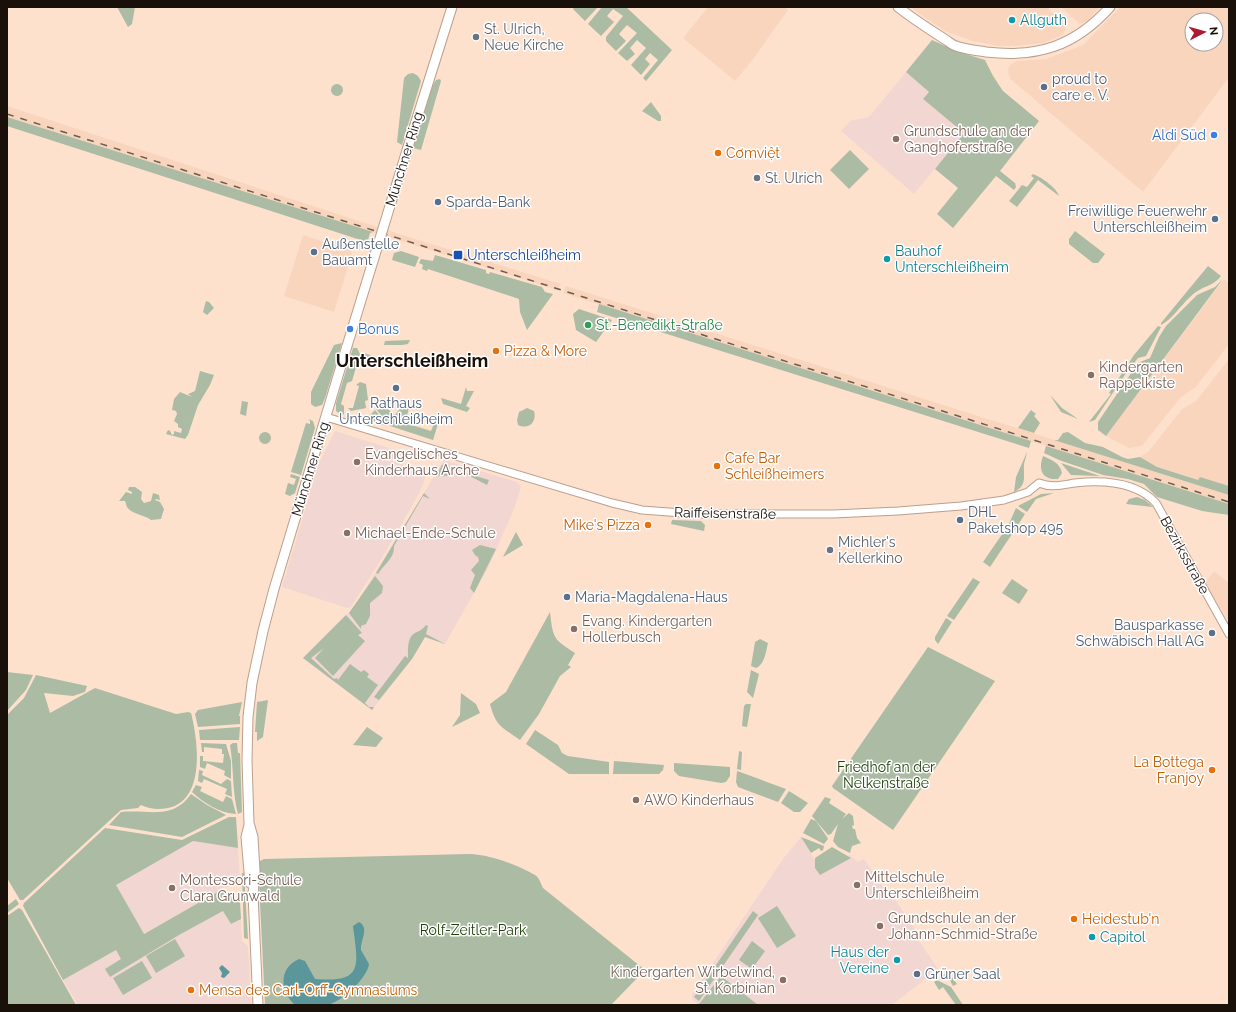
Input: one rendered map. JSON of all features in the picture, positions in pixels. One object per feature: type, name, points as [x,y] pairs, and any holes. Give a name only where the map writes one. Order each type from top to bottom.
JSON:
[{"type":"main road","name":"Münchner Ring","points":[[258,1005],[253,894],[255,871],[253,837],[250,824],[247,738],[255,666],[274,589],[452,7]]},
{"type":"main road","points":[[898,7],[954,45],[970,51],[1028,53],[1058,45],[1085,31],[1110,7]]},
{"type":"street","name":"Raiffeisenstraße","points":[[326,417],[612,503],[664,512],[783,514],[898,511],[961,506],[1004,500],[1028,492],[1039,483],[1051,486],[1100,482],[1129,487]]},
{"type":"street","name":"Bezirksstraße","points":[[1129,487],[1146,494],[1156,503],[1229,634]]},
{"type":"shaded area","points":[[708,7],[784,7],[788,10],[751,62],[735,81],[683,38]]},
{"type":"shaded area","points":[[910,7],[1046,7],[1061,21],[1066,29],[1063,35],[1043,43],[998,46],[973,41],[945,31]]},
{"type":"shaded area","points":[[1061,7],[1100,7],[1087,21],[1080,24]]},
{"type":"shaded area","points":[[1120,7],[1229,7],[1229,82],[1227,80],[1143,192],[1010,79],[1008,70],[1010,65],[1016,61],[1046,59],[1083,45]]},
{"type":"shaded area","name":"Grundschule an der Ganghoferstraße","points":[[906,72],[929,92],[923,99],[964,133],[914,194],[841,131],[850,121],[869,117]]},
{"type":"shaded area","points":[[7,106],[399,234],[561,284],[556,291],[554,289],[7,117]]},
{"type":"shaded area","points":[[303,235],[351,250],[352,254],[334,312],[284,296]]},
{"type":"shaded area","points":[[1224,279],[1229,283],[1229,344],[1196,387],[1181,397],[1142,446],[1129,448],[1106,436]]},
{"type":"shaded area","points":[[566,286],[1229,495],[1229,504],[563,293]]},
{"type":"shaded area","points":[[1229,359],[1229,486],[1200,477],[1198,480],[1157,467],[1140,457],[1149,451],[1182,409],[1196,401]]},
{"type":"shaded area","name":"Michael-Ende-Schule","points":[[335,431],[395,450],[392,461],[427,473],[420,492],[379,563],[351,607],[347,608],[282,587],[319,463]]},
{"type":"shaded area","points":[[444,460],[517,482],[521,487],[514,509],[488,568],[445,644],[425,637],[412,659],[372,710],[303,658],[355,606]]},
{"type":"shaded area","points":[[1214,571],[1229,583],[1229,622],[1205,583]]},
{"type":"shaded area","points":[[801,837],[817,864],[850,855],[858,862],[864,859],[882,886],[893,900],[896,901],[917,932],[915,935],[938,969],[892,1005],[699,1005],[692,999],[692,994],[783,859]]},
{"type":"shaded area","name":"Montessori-Schule Clara Grunwald","points":[[193,841],[238,848],[240,880],[143,934],[116,885]]},
{"type":"shaded area","points":[[224,911],[231,924],[241,919],[242,941],[248,946],[251,1005],[78,1005],[63,980],[116,950],[121,959],[179,935]]},
{"type":"green space","points":[[117,7],[135,7],[132,24],[128,27]]},
{"type":"green space","points":[[574,7],[597,8],[585,21],[573,9]]},
{"type":"green space","points":[[602,7],[626,7],[672,50],[646,81],[643,78],[658,60],[650,53],[645,59],[650,64],[641,75],[631,65],[646,48],[637,40],[630,48],[635,54],[627,61],[618,53],[637,33],[627,25],[619,34],[626,41],[616,51],[606,41],[606,37],[623,16],[613,9],[607,16],[614,22],[601,36],[588,24]]},
{"type":"green space","points":[[932,40],[956,51],[985,60],[1003,91],[1039,121],[1000,171],[1015,183],[1016,187],[1014,190],[996,176],[953,228],[937,214],[958,188],[935,169],[964,133],[923,99],[929,92],[906,72]]},
{"type":"green space","points":[[413,73],[418,76],[421,81],[402,145],[397,142],[404,78],[408,74]]},
{"type":"green space","points":[[440,79],[441,81],[421,150],[413,148],[433,85],[436,80]]},
{"type":"green space","points":[[337,84],[341,86],[343,90],[341,94],[337,96],[333,94],[331,90],[333,86]]},
{"type":"green space","points":[[651,102],[661,116],[661,121],[658,121],[642,111]]},
{"type":"green space","points":[[7,117],[373,232],[370,233],[368,240],[370,243],[7,126]]},
{"type":"green space","points":[[850,150],[869,169],[849,189],[830,170]]},
{"type":"green space","points":[[1033,174],[1048,183],[1059,196],[1038,180],[1017,207],[1009,201],[1022,185],[1027,187],[1034,178],[1031,176]]},
{"type":"green space","points":[[1075,231],[1105,254],[1098,263],[1093,263],[1069,244],[1069,239]]},
{"type":"green space","points":[[401,251],[419,257],[415,267],[392,260],[394,253]]},
{"type":"green space","points":[[435,255],[486,270],[486,273],[489,274],[490,272],[542,287],[545,292],[553,294],[527,330],[520,312],[519,299],[428,269],[427,271],[422,269],[423,265],[419,263],[421,259],[433,261]]},
{"type":"green space","points":[[1208,266],[1221,276],[1219,279],[1195,293],[1161,325],[1161,323]]},
{"type":"green space","points":[[1223,279],[1106,436],[1098,430],[1098,422],[1138,363],[1150,358],[1159,337],[1166,326],[1197,295],[1215,287]]},
{"type":"green space","points":[[206,301],[209,302],[214,308],[207,315],[203,312]]},
{"type":"green space","points":[[599,304],[1031,441],[1029,448],[597,312]]},
{"type":"green space","points":[[579,309],[612,320],[596,342],[576,330],[573,314]]},
{"type":"green space","points":[[1158,326],[1161,327],[1146,356],[1138,358],[1124,376],[1095,420],[1089,422],[1111,394],[1109,393],[1134,355]]},
{"type":"green space","points":[[410,340],[408,344],[384,345],[385,341]]},
{"type":"green space","points":[[342,343],[325,398],[322,405],[315,407],[311,404],[311,392],[334,345]]},
{"type":"green space","points":[[353,348],[357,348],[360,354],[352,381],[347,383],[341,404],[344,406],[344,414],[342,416],[336,411],[336,403]]},
{"type":"green space","points":[[364,353],[373,356],[360,367]]},
{"type":"green space","points":[[200,371],[214,375],[198,405],[188,435],[185,439],[166,434],[168,430],[172,435],[174,434],[174,431],[181,433],[182,429],[178,427],[178,424],[174,421],[177,414],[176,411],[172,410],[174,399],[180,392],[192,397],[188,394],[195,391]]},
{"type":"green space","points":[[360,382],[366,384],[368,400],[365,401],[366,408],[351,411],[348,408],[353,408],[359,386],[356,385]]},
{"type":"green space","points":[[466,387],[467,391],[474,391],[466,406],[470,408],[467,412],[443,404],[441,398],[461,404]]},
{"type":"green space","points":[[1050,395],[1062,408],[1078,419],[1061,412]]},
{"type":"green space","points":[[242,401],[248,402],[246,416],[240,414]]},
{"type":"green space","points":[[379,406],[381,408],[384,406],[395,415],[402,406],[409,408],[405,423],[431,431],[437,416],[435,423],[438,424],[433,440],[390,426],[376,409]]},
{"type":"green space","points":[[527,408],[534,411],[535,415],[533,422],[529,426],[518,425],[517,420],[519,412]]},
{"type":"green space","points":[[375,410],[387,426],[368,420],[368,417]]},
{"type":"green space","points":[[1031,410],[1036,414],[1034,416],[1040,423],[1034,433],[1018,428]]},
{"type":"green space","points":[[308,419],[313,421],[315,428],[301,475],[291,472],[306,423],[310,424]]},
{"type":"green space","points":[[263,432],[267,432],[271,438],[267,444],[263,444],[259,440],[259,436]]},
{"type":"green space","points":[[1068,432],[1085,443],[1103,447],[1122,457],[1128,459],[1140,457],[1157,467],[1198,480],[1200,477],[1229,486],[1229,495],[1054,440],[1058,440],[1063,433]]},
{"type":"green space","points":[[1046,446],[1229,504],[1229,515],[1202,511],[1157,497],[1144,484],[1128,479],[1103,475],[1059,460],[1044,453]]},
{"type":"green space","points":[[1027,452],[1024,464],[1024,480],[1021,486],[1014,492],[1016,477]]},
{"type":"green space","points":[[1043,456],[1052,460],[1061,470],[1062,473],[1058,479],[1048,478],[1041,470]]},
{"type":"green space","points":[[1061,463],[1100,476],[1071,475]]},
{"type":"green space","points":[[445,464],[449,466],[449,475],[441,477],[437,474],[442,465]]},
{"type":"green space","points":[[462,472],[489,480],[487,485]]},
{"type":"green space","points":[[291,474],[300,477],[295,493],[290,496],[285,494],[288,483],[294,485],[296,479],[290,477]]},
{"type":"green space","points":[[129,487],[135,487],[142,492],[141,499],[144,503],[151,501],[153,493],[159,495],[160,500],[155,500],[160,502],[164,509],[161,519],[151,520],[129,509],[125,501],[119,501],[126,492],[132,494],[132,492],[128,490]]},
{"type":"green space","points":[[424,493],[430,499],[423,496],[394,546],[391,558],[378,574],[376,573]]},
{"type":"green space","points":[[1054,493],[1036,499],[1027,512],[1018,506],[1041,494]]},
{"type":"green space","points":[[1137,497],[1145,500],[1153,507],[1126,504],[1129,499]]},
{"type":"green space","points":[[1016,508],[1025,514],[1014,531],[1007,528]]},
{"type":"green space","points":[[672,520],[701,521],[705,525],[704,531],[671,524]]},
{"type":"green space","points":[[1005,530],[1012,534],[990,567],[983,562]]},
{"type":"green space","points":[[516,532],[523,545],[503,557]]},
{"type":"green space","points":[[480,545],[496,549],[474,593],[470,588],[475,575],[471,570],[479,561],[478,557],[472,550]]},
{"type":"green space","points":[[375,576],[383,586],[382,593],[370,603],[370,616],[366,624],[361,626],[361,629],[349,613]]},
{"type":"green space","points":[[973,578],[980,582],[954,620],[947,616]]},
{"type":"green space","points":[[1012,579],[1028,590],[1019,604],[1002,593]]},
{"type":"green space","points":[[550,612],[555,637],[558,641],[575,653],[568,665],[571,667],[560,676],[539,714],[520,740],[500,726],[492,712],[490,704],[506,692]]},
{"type":"green space","points":[[346,615],[362,633],[358,635],[365,641],[333,676],[315,658],[324,648],[311,658],[334,679],[337,678],[338,680],[350,664],[361,672],[364,670],[369,674],[367,677],[378,685],[365,703],[369,707],[374,707],[372,710],[303,658]]},
{"type":"green space","points":[[946,618],[952,622],[938,644],[935,637]]},
{"type":"green space","points":[[426,625],[428,626],[426,634],[445,644],[425,637],[412,659],[379,700],[374,697],[405,656],[408,658],[408,644],[412,635]]},
{"type":"green space","points":[[760,639],[768,643],[763,660],[756,668],[751,666],[755,642]]},
{"type":"green space","name":"Friedhof an der Nelkenstraße","points":[[928,647],[995,681],[893,830],[832,786]]},
{"type":"green space","points":[[751,670],[759,674],[753,698],[747,692]]},
{"type":"green space","points":[[7,672],[33,675],[26,690],[7,711]]},
{"type":"green space","points":[[36,675],[87,686],[85,692],[73,696],[44,693],[50,713],[95,688],[176,714],[191,713],[196,738],[196,768],[194,782],[189,794],[180,803],[164,809],[154,809],[141,805],[138,808],[121,810],[23,900],[20,900],[7,878],[7,715],[24,698]]},
{"type":"green space","points":[[461,693],[476,704],[480,713],[452,727],[460,715]]},
{"type":"green space","points":[[268,700],[263,737],[257,741],[257,732],[255,732],[257,702]]},
{"type":"green space","points":[[242,702],[239,716],[240,724],[198,727],[195,714],[198,710]]},
{"type":"green space","points":[[746,704],[751,704],[747,727],[742,726],[744,706]]},
{"type":"green space","points":[[240,727],[239,740],[200,740],[199,730]]},
{"type":"green space","points":[[367,727],[383,738],[376,747],[353,745]]},
{"type":"green space","points":[[535,730],[558,745],[562,753],[568,756],[609,762],[609,774],[569,774],[526,744]]},
{"type":"green space","points":[[201,743],[226,744],[231,761],[231,779],[224,775],[225,771],[207,763],[205,769],[200,767],[200,756],[203,756],[203,761],[223,763],[224,754],[222,754],[222,749],[204,747],[204,752],[202,752]]},
{"type":"green space","points":[[237,743],[238,753],[240,753],[242,812],[238,814],[230,745]]},
{"type":"green space","points":[[739,751],[742,752],[741,770],[737,769]]},
{"type":"green space","points":[[614,761],[664,765],[663,770],[659,774],[613,774]]},
{"type":"green space","points":[[674,763],[730,767],[730,776],[726,782],[721,783],[679,776],[674,771]]},
{"type":"green space","points":[[199,770],[203,771],[202,775],[221,784],[227,779],[231,781],[232,797],[225,794],[227,789],[204,779],[202,783],[198,781]]},
{"type":"green space","points":[[737,771],[786,789],[778,802],[738,787],[736,782]]},
{"type":"green space","points":[[196,785],[202,787],[200,791],[223,802],[226,796],[232,799],[236,814],[218,810],[202,800],[192,792]]},
{"type":"green space","points":[[789,791],[808,803],[800,812],[794,812],[781,803]]},
{"type":"green space","points":[[191,794],[207,805],[226,815],[182,837],[109,825],[121,812],[168,811],[176,808]]},
{"type":"green space","points":[[825,797],[831,799],[829,803],[846,814],[842,819],[849,813],[853,816],[854,825],[852,826],[853,829],[855,829],[857,838],[861,843],[852,846],[850,853],[838,847],[833,841],[838,824],[831,834],[828,835],[812,816]]},
{"type":"green space","points":[[229,817],[236,817],[238,848],[193,841],[116,885],[144,934],[221,890],[240,902],[241,919],[231,924],[223,911],[179,935],[110,977],[105,969],[121,959],[116,950],[63,980],[23,906],[24,903],[105,828],[182,840]]},
{"type":"green space","points":[[811,819],[816,821],[827,837],[828,839],[824,844],[803,833]]},
{"type":"green space","points":[[801,837],[824,846],[823,850],[821,851],[819,848],[811,853]]},
{"type":"green space","points":[[832,847],[851,858],[820,875],[815,868],[815,858]]},
{"type":"green space","name":"Rolf-Zeitler-Park","points":[[469,854],[486,856],[503,861],[535,875],[539,879],[543,888],[645,970],[611,1005],[265,1005],[258,862],[264,859]]},
{"type":"green space","points":[[242,873],[244,873],[248,939],[244,938]]},
{"type":"green space","points":[[16,899],[19,904],[7,913],[7,906]]},
{"type":"green space","points":[[777,906],[796,936],[777,948],[758,918]]},
{"type":"green space","points":[[19,908],[22,910],[76,1005],[7,1005],[7,916]]},
{"type":"green space","points":[[753,911],[758,915],[699,1001],[694,997]]},
{"type":"green space","points":[[175,939],[185,956],[156,973],[146,956]]},
{"type":"green space","points":[[752,941],[765,951],[752,969],[739,960]]},
{"type":"green space","points":[[142,961],[152,978],[123,995],[113,978]]},
{"type":"green space","points":[[945,974],[951,976],[957,984],[953,986],[948,977],[944,979],[942,976]]},
{"type":"green space","points":[[721,976],[758,1005],[699,1004]]},
{"type":"green space","points":[[937,980],[951,987],[963,1005],[956,1005],[943,987],[939,990],[934,982]]},
{"type":"water","points":[[359,922],[364,928],[361,950],[369,964],[359,983],[346,995],[333,1003],[319,1006],[295,1005],[286,994],[284,987],[287,968],[299,959],[305,961],[315,979],[331,980],[350,975],[354,969],[356,961],[353,926]]},
{"type":"water","points":[[222,965],[230,972],[224,978],[221,977],[222,973],[219,968]]},
{"type":"railway","points":[[7,114],[1229,502]]},
{"type":"place","name":"Allguth","points":[[1012,20]]},
{"type":"place","name":"St. Ulrich, Neue Kirche","points":[[476,37]]},
{"type":"place","name":"proud to care e. V.","points":[[1044,87]]},
{"type":"place","name":"Aldi Süd","points":[[1214,135]]},
{"type":"place","name":"Grundschule an der Ganghoferstraße","points":[[896,139]]},
{"type":"place","name":"Cơmviệt","points":[[718,153]]},
{"type":"place","name":"St. Ulrich","points":[[757,178]]},
{"type":"place","name":"Sparda-Bank","points":[[438,202]]},
{"type":"place","name":"Freiwillige Feuerwehr Unterschleißheim","points":[[1215,219]]},
{"type":"place","name":"Außenstelle Bauamt","points":[[314,252]]},
{"type":"place","name":"Unterschleißheim","points":[[458,255]]},
{"type":"place","name":"Bauhof Unterschleißheim","points":[[887,259]]},
{"type":"place","name":"St.-Benedikt-Straße","points":[[588,325]]},
{"type":"place","name":"Bonus","points":[[350,329]]},
{"type":"place","name":"Pizza & More","points":[[496,351]]},
{"type":"place","name":"Kindergarten Rappelkiste","points":[[1091,375]]},
{"type":"place","name":"Rathaus Unterschleißheim","points":[[396,388]]},
{"type":"place","name":"Evangelisches Kinderhaus Arche","points":[[357,462]]},
{"type":"place","name":"Cafe Bar Schleißheimers","points":[[717,466]]},
{"type":"place","name":"DHL Paketshop 495","points":[[960,520]]},
{"type":"place","name":"Mike's Pizza","points":[[648,525]]},
{"type":"place","name":"Michael-Ende-Schule","points":[[347,533]]},
{"type":"place","name":"Michler's Kellerkino","points":[[830,550]]},
{"type":"place","name":"Maria-Magdalena-Haus","points":[[567,597]]},
{"type":"place","name":"Evang. Kindergarten Hollerbusch","points":[[574,629]]},
{"type":"place","name":"Bausparkasse Schwäbisch Hall AG","points":[[1212,633]]},
{"type":"place","name":"La Bottega Franjoy","points":[[1212,770]]},
{"type":"place","name":"AWO Kinderhaus","points":[[636,800]]},
{"type":"place","name":"Mittelschule Unterschleißheim","points":[[857,885]]},
{"type":"place","name":"Montessori-Schule Clara Grunwald","points":[[172,888]]},
{"type":"place","name":"Heidestub'n","points":[[1074,919]]},
{"type":"place","name":"Grundschule an der Johann-Schmid-Straße","points":[[880,926]]},
{"type":"place","name":"Capitol","points":[[1092,937]]},
{"type":"place","name":"Haus der Vereine","points":[[897,960]]},
{"type":"place","name":"Grüner Saal","points":[[917,974]]},
{"type":"place","name":"Kindergarten Wirbelwind, St. Korbinian","points":[[783,980]]},
{"type":"place","name":"Mensa des Carl-Orff-Gymnasiums","points":[[191,990]]},
{"type":"district","name":"Unterschleißheim","points":[[412,361]]}]
